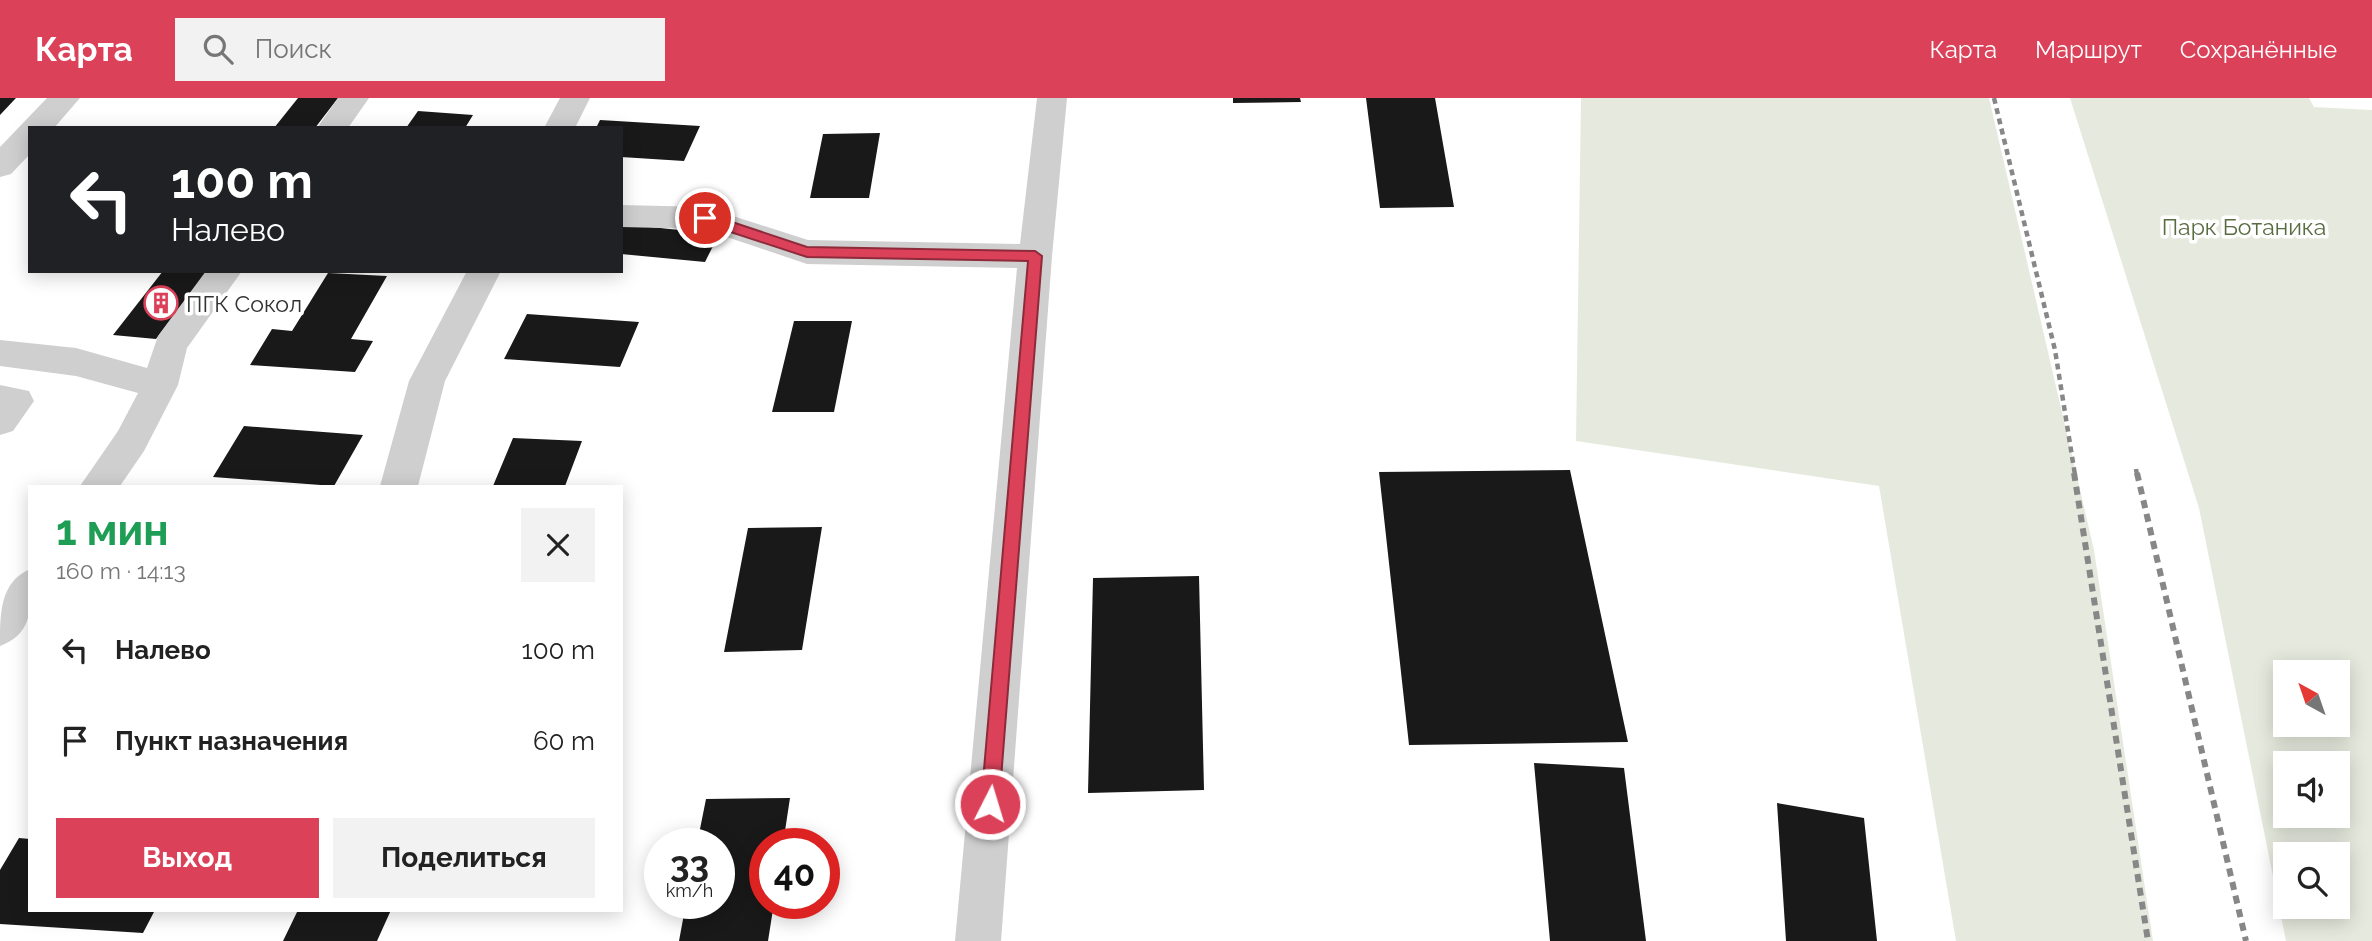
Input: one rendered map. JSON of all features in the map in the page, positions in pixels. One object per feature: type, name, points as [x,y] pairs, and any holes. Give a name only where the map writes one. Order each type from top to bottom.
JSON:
[{"type":"street","points":[[38,126],[65,98]]},
{"type":"street","points":[[333,126],[354,98]]},
{"type":"street","points":[[560,126],[575,98]]},
{"type":"street","points":[[978,941],[1035,256],[1052,98]]},
{"type":"street","points":[[0,166],[28,137]]},
{"type":"street","points":[[624,216],[705,218],[807,252],[1035,256]]},
{"type":"street","points":[[100,485],[131,441],[160,385],[170,345],[224,273]]},
{"type":"street","points":[[398,485],[427,381],[483,273]]},
{"type":"street","points":[[0,354],[76,362],[160,385]]},
{"type":"street","points":[[0,399],[16,401],[0,421]]},
{"type":"street","points":[[0,628],[28,589]]},
{"type":"green space","points":[[1581,98],[1989,98],[2094,550],[2153,941],[1956,941],[1879,486],[1576,441]]},
{"type":"green space","name":"Парк Ботаника","points":[[2070,98],[2309,98],[2314,107],[2372,110],[2372,941],[2286,941],[2282,919],[2350,919],[2350,842],[2273,842],[2273,876],[2199,508]]},
{"type":"building","points":[[0,98],[16,98],[0,115]]},
{"type":"building","points":[[298,98],[338,98],[317,126],[276,126]]},
{"type":"building","points":[[1233,98],[1300,98],[1301,102],[1233,103]]},
{"type":"building","points":[[1366,98],[1435,98],[1454,207],[1380,208]]},
{"type":"building","points":[[418,111],[473,115],[466,126],[407,126]]},
{"type":"building","points":[[600,120],[700,126],[684,161],[623,157],[623,126],[597,126]]},
{"type":"building","points":[[880,133],[869,198],[810,198],[823,134]]},
{"type":"building","points":[[623,224],[719,234],[705,262],[623,254]]},
{"type":"building","name":"ПГК Сокол","points":[[161,273],[206,273],[156,339],[113,335]]},
{"type":"building","points":[[328,273],[387,276],[351,339],[373,341],[355,372],[250,365],[272,329],[292,331]]},
{"type":"building","points":[[527,314],[639,322],[620,367],[504,359]]},
{"type":"building","points":[[794,321],[852,321],[834,412],[772,412]]},
{"type":"building","points":[[244,426],[363,435],[335,485],[213,477]]},
{"type":"building","points":[[513,438],[582,441],[565,485],[493,485]]},
{"type":"building","points":[[1570,470],[1628,742],[1409,745],[1379,472]]},
{"type":"building","points":[[822,527],[802,650],[724,652],[748,528]]},
{"type":"building","points":[[1199,576],[1204,790],[1088,793],[1093,578]]},
{"type":"building","points":[[1534,763],[1624,768],[1646,941],[1550,941]]},
{"type":"building","points":[[790,798],[785,828],[749,828],[749,919],[771,919],[768,941],[679,941],[683,919],[735,919],[735,828],[700,828],[706,799]]},
{"type":"building","points":[[1777,803],[1864,818],[1877,941],[1786,941]]},
{"type":"building","points":[[19,838],[28,839],[28,912],[154,912],[143,933],[0,924],[0,870]]},
{"type":"building","points":[[297,912],[390,912],[377,941],[283,941]]},
{"type":"railway","points":[[1994,98],[2055,350],[2075,475]]},
{"type":"railway","points":[[2136,469],[2137,475]]},
{"type":"railway","points":[[2074,473],[2148,941]]},
{"type":"railway","points":[[2137,473],[2246,941]]},
{"type":"place","name":"ПГК Сокол","points":[[161,303]]},
{"type":"route","points":[[705,218],[807,252],[1035,256],[990,804]]}]
